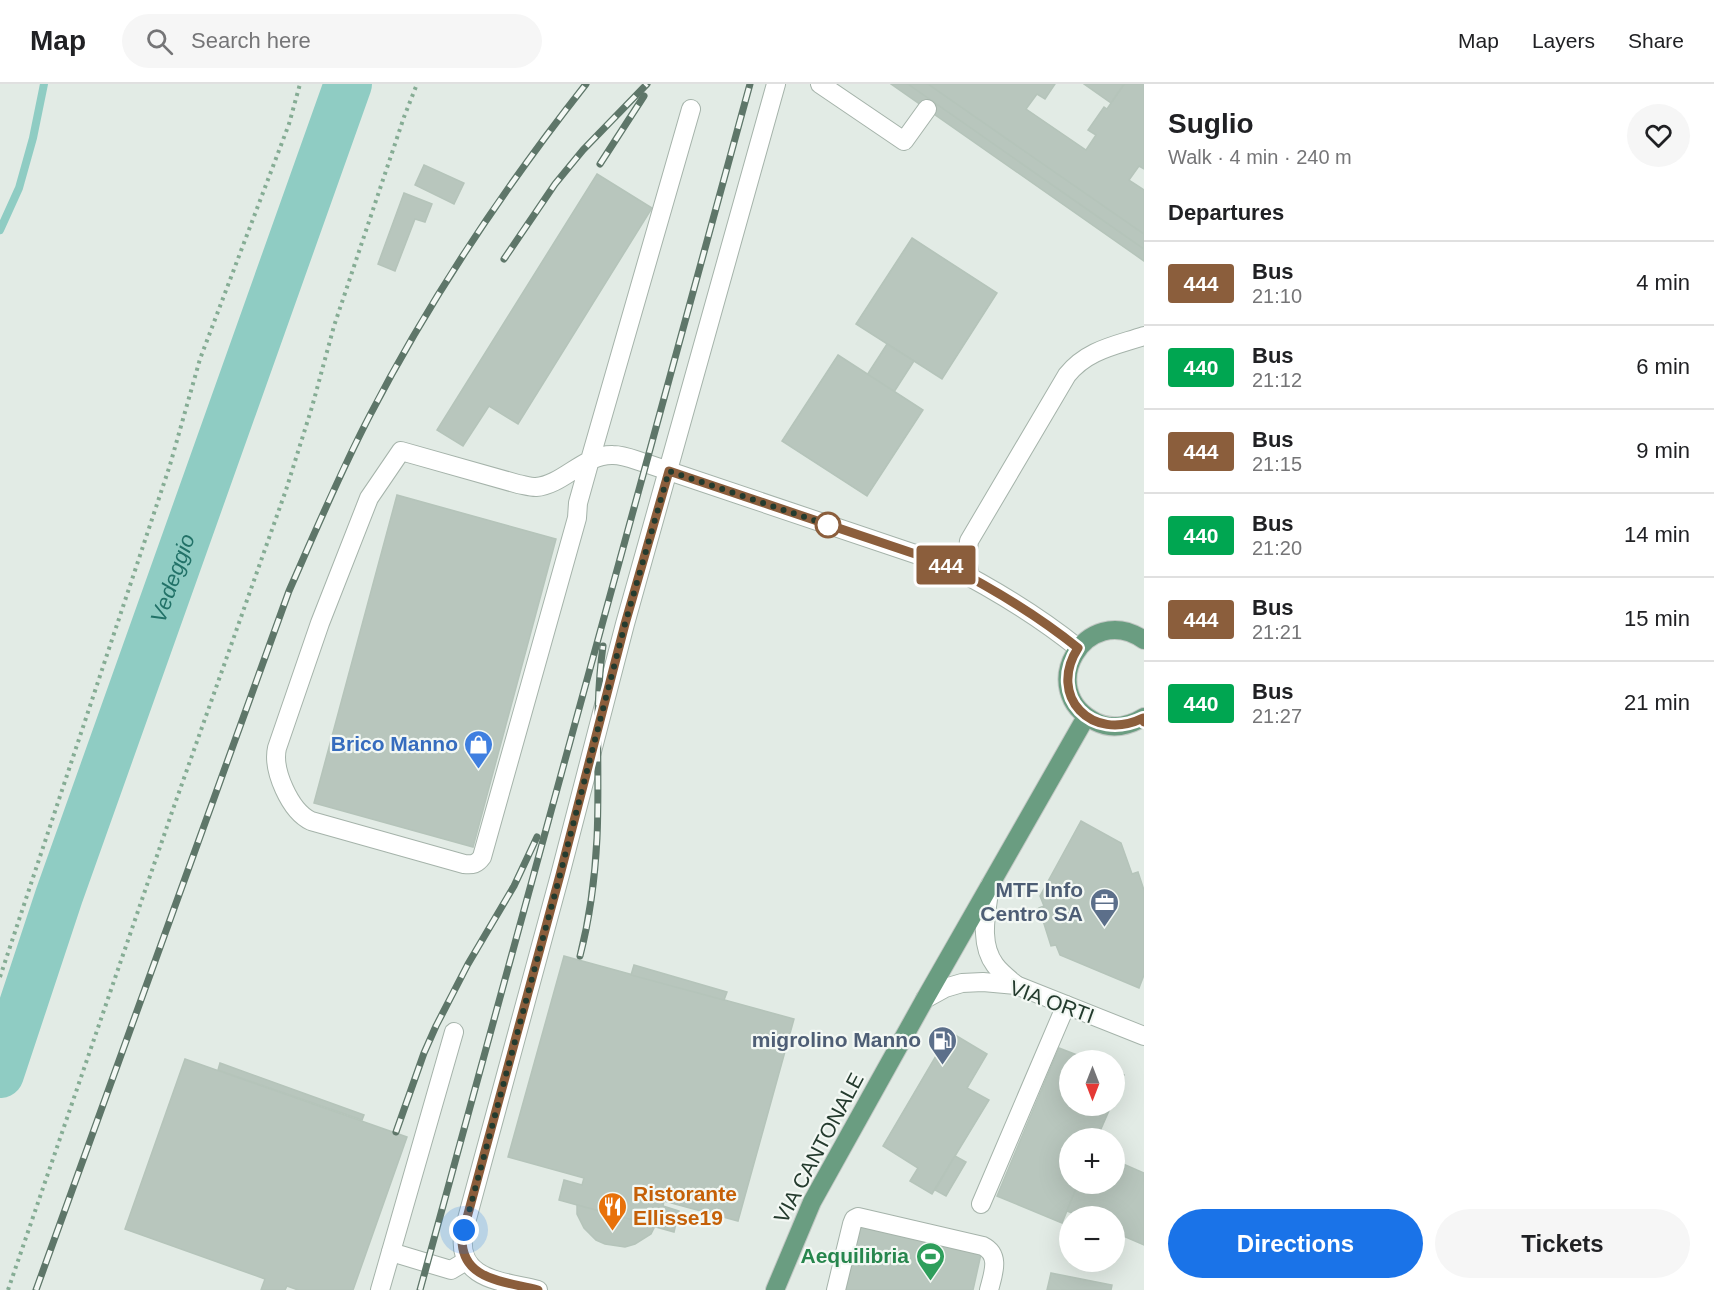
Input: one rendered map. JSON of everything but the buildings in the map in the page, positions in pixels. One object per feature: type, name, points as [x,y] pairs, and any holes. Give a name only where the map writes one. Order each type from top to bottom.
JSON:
[{"type":"main road","points":[[1141,634],[1111,630],[1093,636],[1078,648],[1071,658],[1067,684],[1070,696],[1077,707],[1086,717],[1099,724],[1114,727],[1129,725],[1144,719]]},
{"type":"main road","name":"VIA CANTONALE","points":[[775,1290],[812,1202],[1086,717]]},
{"type":"street","points":[[538,1290],[479,1274],[466,1261],[462,1249],[464,1230],[625,624],[776,84]]},
{"type":"street","points":[[820,84],[904,141],[927,109]]},
{"type":"street","points":[[691,109],[590,460],[578,503],[577,518],[483,851],[478,862],[472,865],[465,864],[311,821],[296,811],[277,771],[275,763],[277,748],[320,623],[369,498],[401,451],[536,487],[590,460],[605,456],[619,456],[945,564],[1045,622],[1078,648]]},
{"type":"street","points":[[970,577],[967,558],[969,541],[1067,375],[1084,357],[1144,336]]},
{"type":"street","points":[[990,885],[985,938],[995,966],[1016,985]]},
{"type":"street","name":"VIA ORTI","points":[[925,999],[945,988],[962,983],[1016,985],[1144,1036]]},
{"type":"street","points":[[981,1204],[1066,1005]]},
{"type":"street","points":[[380,1290],[454,1032]]},
{"type":"street","points":[[836,1290],[852,1224],[854,1219],[863,1217],[989,1249],[995,1261],[989,1290]]},
{"type":"street","points":[[391,1252],[451,1270],[466,1261]]},
{"type":"path","points":[[0,977],[170,465],[200,358],[289,124],[300,84]]},
{"type":"path","points":[[8,1290],[172,812],[286,490],[334,326],[417,84]]},
{"type":"waterway","points":[[0,230],[19,188],[33,138],[44,84]]},
{"type":"waterway","name":"Vedeggio","points":[[0,1074],[59,896],[348,84]]},
{"type":"railway","points":[[36,1290],[289,591],[338,481],[392,373],[443,287],[497,204],[586,84]]},
{"type":"railway","points":[[504,259],[555,184],[583,150],[647,84]]},
{"type":"railway","points":[[420,1290],[750,84]]},
{"type":"railway","points":[[600,164],[644,96]]},
{"type":"railway","points":[[580,956],[589,912],[596,853],[599,694],[603,646]]},
{"type":"railway","points":[[396,1132],[436,1026],[468,964],[514,886],[537,837]]},
{"type":"bus line","name":"444","points":[[538,1290],[479,1274],[464,1256],[462,1236],[625,624],[669,471],[945,564],[970,577],[1045,622],[1078,648],[1071,658],[1067,684],[1070,696],[1086,717],[1099,724],[1114,727],[1129,725],[1143,718],[1144,722]]},
{"type":"place","name":"Brico Manno","points":[[479,770]]},
{"type":"place","name":"MTF Info Centro SA","points":[[1104,928]]},
{"type":"place","name":"migrolino Manno","points":[[942,1066]]},
{"type":"place","name":"Ristorante Ellisse19","points":[[612,1232]]},
{"type":"place","name":"Aequilibria","points":[[930,1282]]},
{"type":"route","points":[[464,1230],[625,624],[669,471],[828,525]]}]
